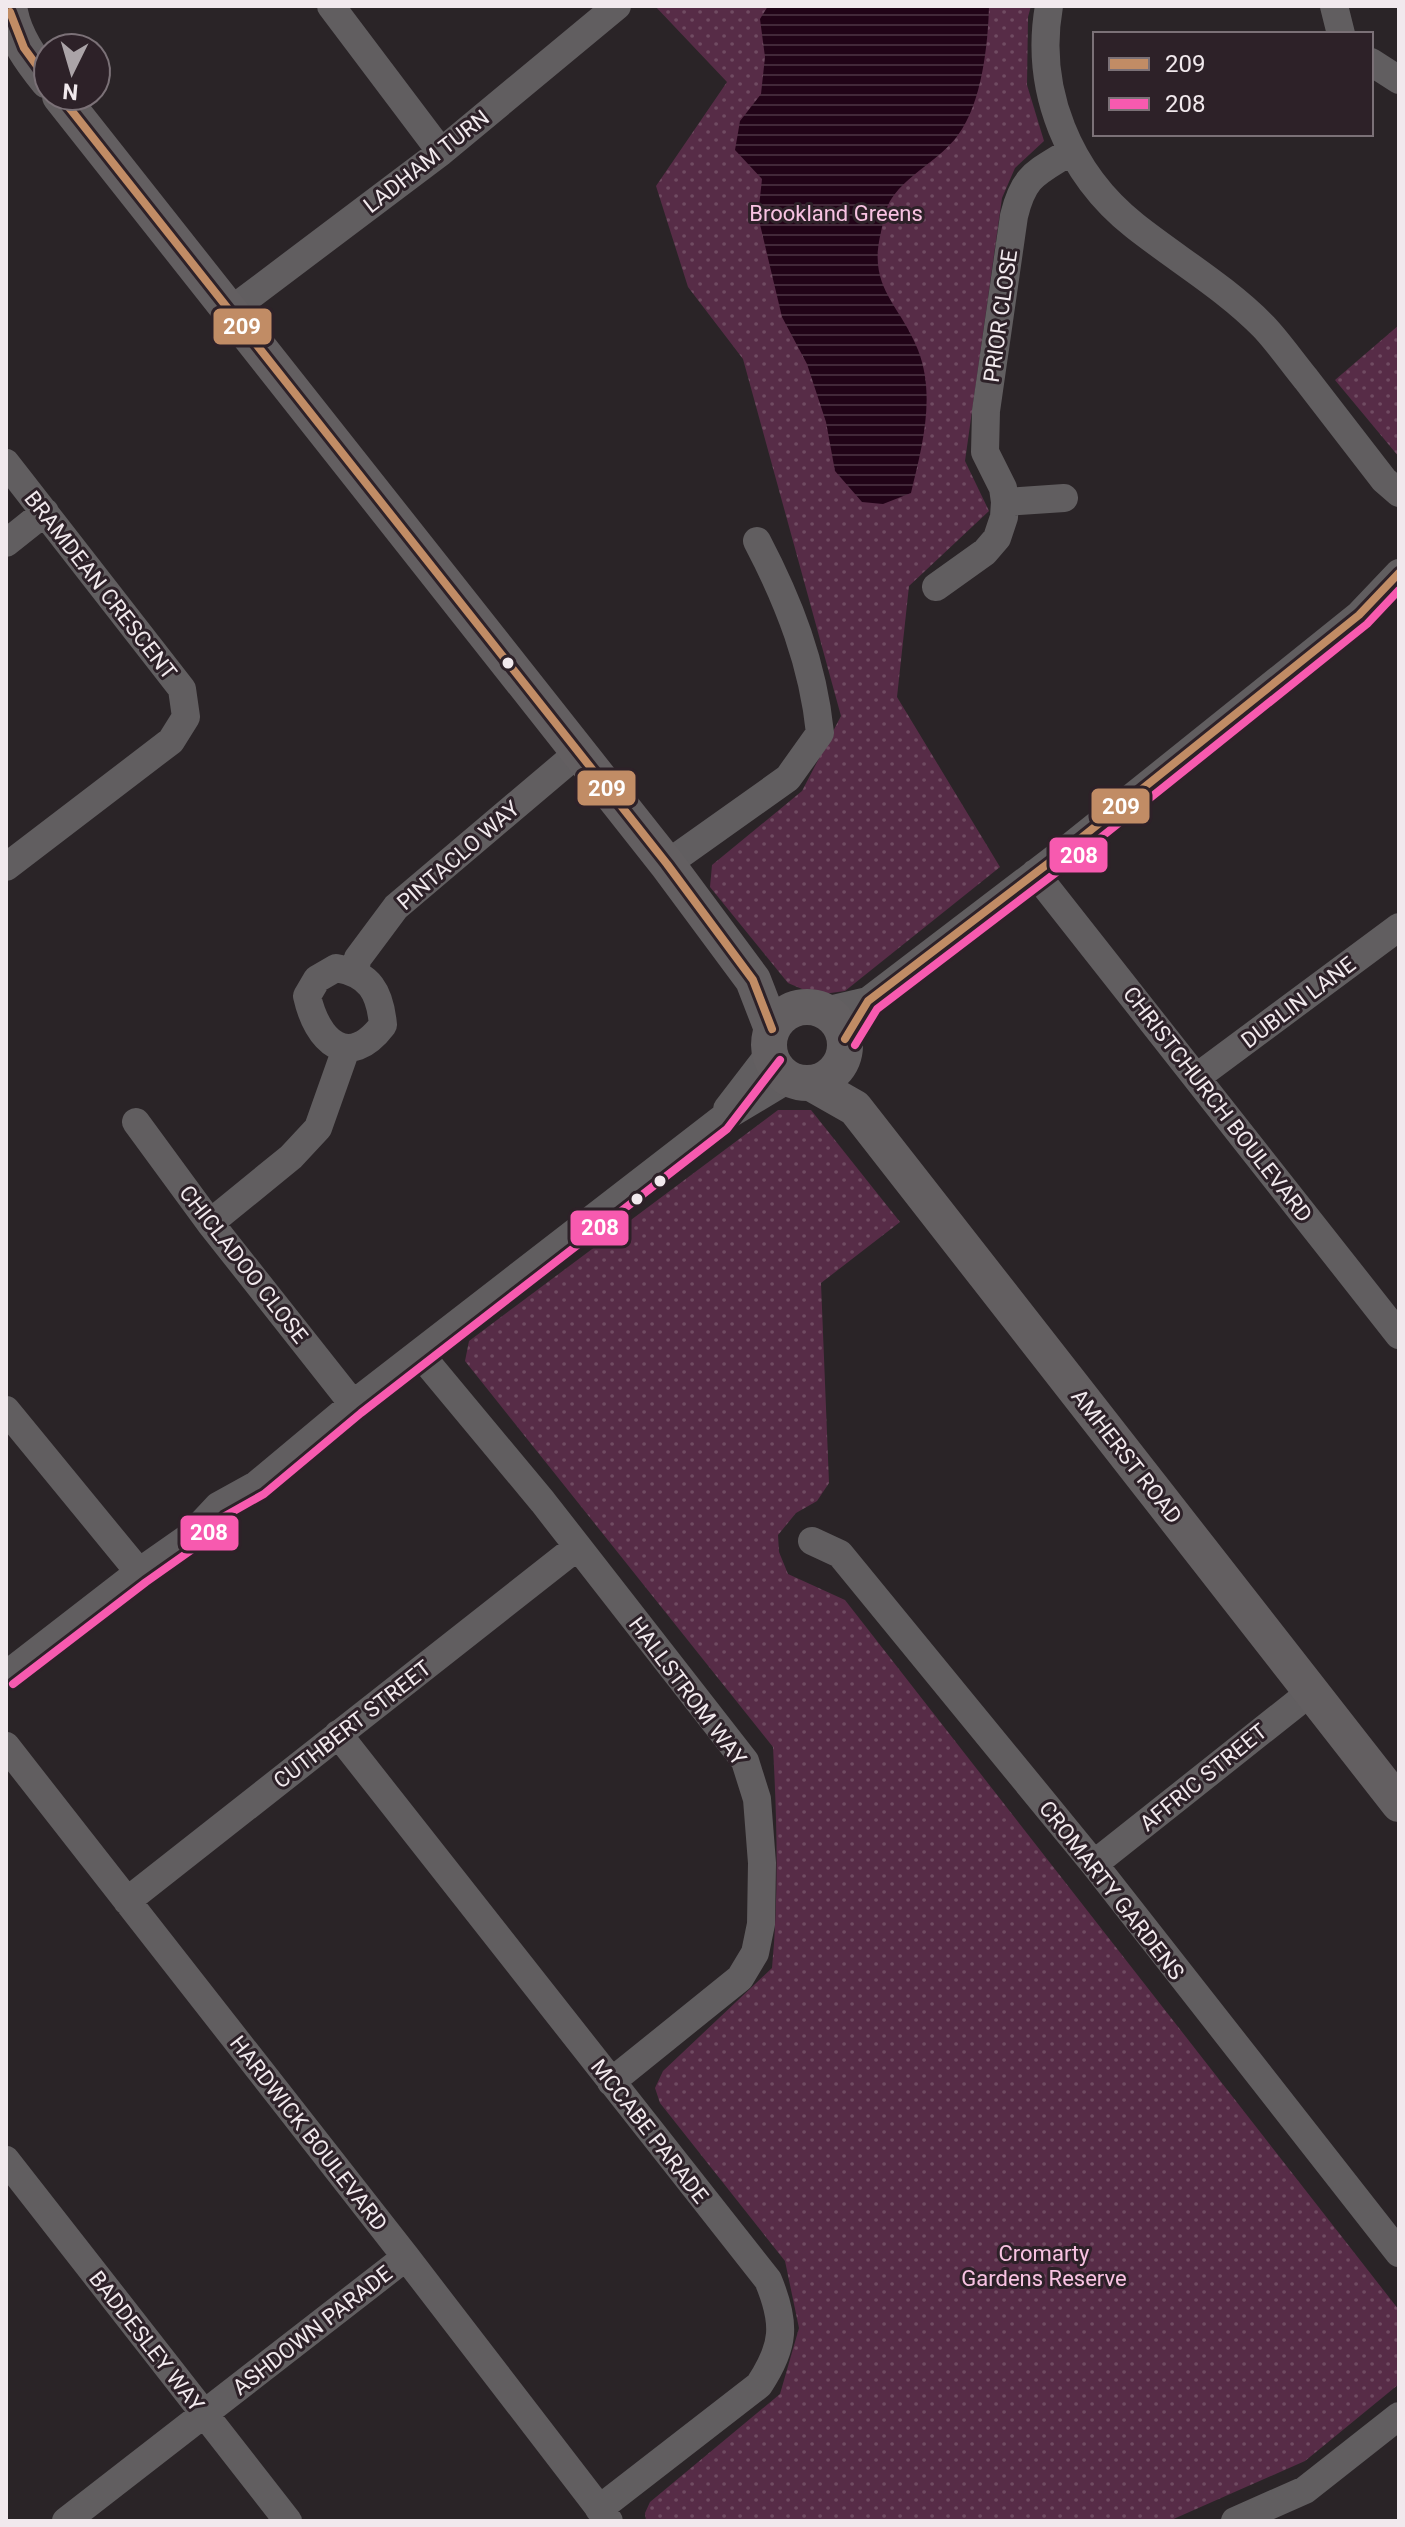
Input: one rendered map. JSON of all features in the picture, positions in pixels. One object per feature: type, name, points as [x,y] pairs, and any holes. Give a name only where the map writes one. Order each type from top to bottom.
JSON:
[{"type":"main road","name":"AMHERST ROAD","points":[[73,112],[667,864],[753,980],[807,1044],[1399,1804]]},
{"type":"street","points":[[331,6],[441,152]]},
{"type":"street","name":"LADHAM TURN","points":[[230,311],[441,152],[617,6]]},
{"type":"street","points":[[1049,6],[1046,25],[1049,89],[1058,122],[1071,151],[1099,193],[1132,224],[1234,300],[1265,328],[1392,486],[1399,511]]},
{"type":"street","points":[[1334,6],[1340,32]]},
{"type":"street","points":[[1373,63],[1399,80]]},
{"type":"street","name":"PRIOR CLOSE","points":[[1005,502],[1003,488],[985,452],[986,411],[1014,216],[1018,197],[1028,179],[1071,151]]},
{"type":"street","name":"BRAMDEAN CRESCENT","points":[[6,463],[182,689],[186,717],[171,741],[6,867]]},
{"type":"street","points":[[936,587],[985,552],[997,538],[1005,502],[1064,498]]},
{"type":"street","points":[[6,543],[45,512]]},
{"type":"street","points":[[667,864],[788,778],[820,733],[816,690],[791,612],[757,541]]},
{"type":"street","points":[[6,1675],[189,1537],[218,1506],[256,1485],[353,1404],[720,1120],[807,1044],[1035,873],[1359,615],[1399,573]]},
{"type":"street","points":[[1359,615],[1399,604]]},
{"type":"street","name":"PINTACLO WAY","points":[[354,971],[358,958],[396,907],[579,752]]},
{"type":"street","name":"CHRISTCHURCH BOULEVARD","points":[[1035,873],[1399,1335]]},
{"type":"street","name":"DUBLIN LANE","points":[[1197,1077],[1399,927]]},
{"type":"street","points":[[336,968],[354,971],[374,989],[381,1002],[383,1025],[370,1042],[346,1049],[332,1043],[311,1015],[307,996],[317,979],[325,973],[336,968]]},
{"type":"street","points":[[210,1223],[291,1157],[318,1128],[346,1049]]},
{"type":"street","name":"CHICLADOO CLOSE","points":[[136,1122],[210,1223],[353,1404]]},
{"type":"street","name":"HALLSTROM WAY","points":[[419,1353],[745,1761],[757,1799],[762,1863],[761,1924],[755,1953],[740,1978],[611,2082]]},
{"type":"street","points":[[6,1410],[139,1572]]},
{"type":"street","name":"CROMARTY GARDENS","points":[[812,1541],[840,1554],[1094,1864],[1399,2253]]},
{"type":"street","name":"CUTHBERT STREET","points":[[127,1901],[577,1547]]},
{"type":"street","name":"AFFRIC STREET","points":[[1094,1864],[1312,1691]]},
{"type":"street","name":"MCCABE PARADE","points":[[338,1734],[768,2280],[779,2307],[781,2335],[774,2362],[759,2385],[604,2515]]},
{"type":"street","name":"HARDWICK BOULEVARD","points":[[6,1746],[604,2515]]},
{"type":"street","name":"BADDESLEY WAY","points":[[6,2160],[288,2521]]},
{"type":"street","name":"ASHDOWN PARADE","points":[[66,2521],[406,2257]]},
{"type":"street","points":[[1235,2521],[1305,2490],[1399,2416]]},
{"type":"green space","name":"Brookland Greens","points":[[655,6],[1031,6],[1028,17],[1027,85],[1044,141],[1015,168],[1002,198],[965,461],[989,511],[909,586],[897,697],[1000,867],[845,991],[816,995],[788,983],[710,887],[712,865],[802,791],[841,716],[743,359],[688,287],[656,186],[727,82]]},
{"type":"green space","points":[[1399,325],[1399,457],[1335,380]]},
{"type":"green space","name":"Cromarty Gardens Reserve","points":[[778,1110],[811,1110],[900,1222],[821,1283],[829,1483],[817,1501],[796,1513],[778,1535],[779,1552],[788,1574],[845,1600],[1399,2310],[1399,2384],[1305,2461],[1169,2521],[646,2521],[645,2513],[650,2502],[780,2394],[799,2328],[785,2261],[660,2103],[655,2088],[663,2071],[772,1968],[777,1858],[773,1747],[465,1361],[469,1341]]},
{"type":"shaded area","points":[[768,6],[989,6],[982,73],[966,122],[951,144],[899,189],[890,201],[883,224],[878,268],[888,295],[918,350],[927,403],[923,440],[911,493],[883,504],[862,502],[835,471],[826,422],[807,364],[782,317],[758,216],[762,179],[735,150],[740,121],[761,94],[765,57],[760,19]]},
{"type":"transit line","name":"209","points":[[10,12],[24,48],[32,59]]},
{"type":"transit line","name":"209","points":[[73,112],[667,864],[753,980],[772,1029]]},
{"type":"transit line","name":"209","points":[[845,1039],[868,1001],[1071,846],[1359,615],[1399,573]]},
{"type":"transit line","name":"208","points":[[855,1045],[877,1009],[1079,855],[1367,624],[1399,590]]},
{"type":"transit line","name":"208","points":[[13,1684],[197,1546],[225,1516],[264,1494],[361,1413],[727,1129],[780,1060]]}]
